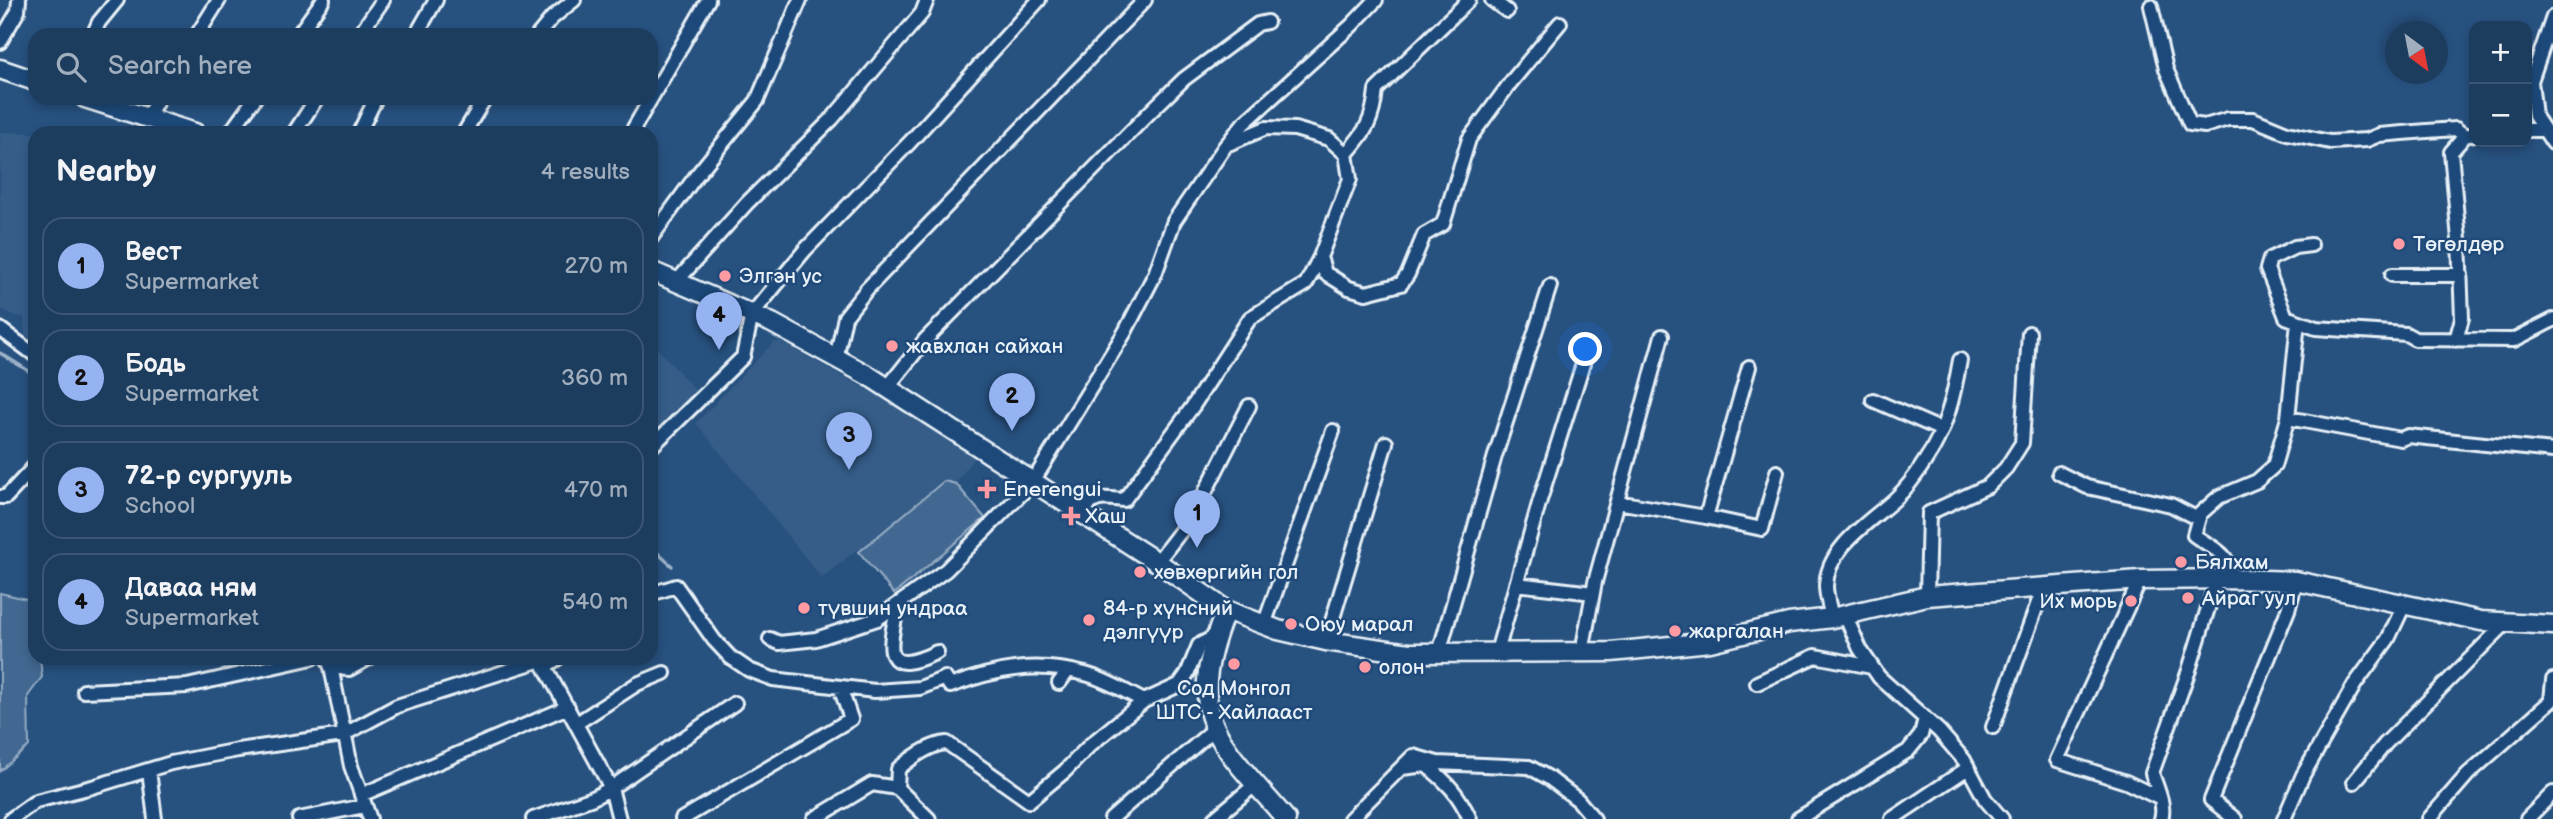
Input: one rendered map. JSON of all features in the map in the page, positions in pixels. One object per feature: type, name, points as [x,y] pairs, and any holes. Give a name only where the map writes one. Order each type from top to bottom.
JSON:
[{"type":"main road","points":[[0,69],[28,79]]},
{"type":"main road","points":[[106,105],[172,126]]},
{"type":"main road","points":[[658,274],[752,314],[887,388],[1227,610],[1292,634],[1326,641],[1409,653],[1611,652],[1710,642],[1789,623],[1838,616],[1927,596],[2140,580],[2296,581],[2481,621],[2553,625]]},
{"type":"main road","points":[[1227,610],[1210,656],[1208,709],[1214,729],[1224,746],[1286,819]]},
{"type":"street","points":[[0,42],[18,11],[19,0]]},
{"type":"street","points":[[96,28],[117,0]]},
{"type":"street","points":[[201,28],[219,0]]},
{"type":"street","points":[[303,28],[323,0]]},
{"type":"street","points":[[364,28],[383,0]]},
{"type":"street","points":[[420,28],[436,0]]},
{"type":"street","points":[[544,28],[574,0]]},
{"type":"street","points":[[658,86],[708,0]]},
{"type":"street","points":[[658,228],[696,176],[757,101],[800,0]]},
{"type":"street","points":[[677,281],[747,203],[832,119],[922,13],[927,0]]},
{"type":"street","points":[[658,440],[743,357],[752,314],[804,250],[910,142],[1039,0]]},
{"type":"street","points":[[836,359],[845,317],[867,289],[1145,0]]},
{"type":"street","points":[[770,639],[779,643],[816,639],[877,619],[946,570],[1032,483],[1125,332],[1155,274],[1174,221],[1226,145],[1242,124],[1351,26],[1376,0]]},
{"type":"street","points":[[1346,154],[1366,131],[1374,108],[1376,90],[1469,0]]},
{"type":"street","points":[[1492,0],[1507,12]]},
{"type":"street","points":[[2151,6],[2165,69],[2190,124],[2205,126],[2228,120],[2253,119],[2287,133],[2330,142],[2456,129],[2469,135]]},
{"type":"street","points":[[2553,18],[2531,81],[2535,116],[2553,144]]},
{"type":"street","points":[[887,388],[925,340],[1176,87],[1218,52],[1258,24],[1267,22]]},
{"type":"street","points":[[1320,257],[1325,273],[1349,288],[1366,293],[1401,284],[1424,236],[1443,224],[1469,139],[1510,82],[1560,23]]},
{"type":"street","points":[[146,118],[154,105]]},
{"type":"street","points":[[235,126],[250,105]]},
{"type":"street","points":[[298,126],[312,105]]},
{"type":"street","points":[[362,126],[373,105]]},
{"type":"street","points":[[468,126],[481,105]]},
{"type":"street","points":[[635,126],[647,105]]},
{"type":"street","points":[[1080,513],[1098,498],[1124,500],[1193,406],[1250,318],[1306,284],[1320,257],[1350,179],[1346,154],[1329,139],[1295,129],[1266,128],[1226,145]]},
{"type":"street","points":[[2532,130],[2544,130]]},
{"type":"street","points":[[2456,340],[2462,318],[2461,275],[2451,152],[2469,136]]},
{"type":"street","points":[[2311,245],[2295,247],[2270,259],[2267,269],[2286,317],[2316,328],[2406,334],[2415,339],[2514,340],[2553,320]]},
{"type":"street","points":[[2392,275],[2461,275]]},
{"type":"street","points":[[1439,653],[1495,456],[1550,286]]},
{"type":"street","points":[[2161,819],[2163,814],[2151,773],[2231,564],[2227,558],[2194,535],[2198,519],[2200,514],[2220,497],[2256,481],[2274,466],[2288,418],[2298,321]]},
{"type":"street","points":[[0,330],[28,350]]},
{"type":"street","points":[[1927,596],[1929,513],[1988,486],[2006,468],[2022,443],[2029,333]]},
{"type":"street","points":[[1582,652],[1593,593],[1662,336]]},
{"type":"street","points":[[1497,652],[1541,497],[1588,348]]},
{"type":"street","points":[[1960,360],[1954,394],[1942,430],[1926,461],[1895,499],[1875,513],[1852,535],[1831,565],[1826,586],[1838,616],[1879,677],[1925,718],[1964,760],[1985,799],[2002,819]]},
{"type":"street","points":[[1706,517],[1749,367]]},
{"type":"street","points":[[1873,400],[1942,430]]},
{"type":"street","points":[[1157,562],[1194,514],[1249,406]]},
{"type":"street","points":[[2288,418],[2401,439],[2408,436],[2553,452]]},
{"type":"street","points":[[1264,625],[1333,430]]},
{"type":"street","points":[[1326,641],[1386,443]]},
{"type":"street","points":[[1617,502],[1706,517],[1762,530],[1776,472]]},
{"type":"street","points":[[0,497],[6,497],[28,473]]},
{"type":"street","points":[[2059,473],[2087,486],[2126,497],[2171,505],[2198,519]]},
{"type":"street","points":[[2140,580],[2057,760],[2126,782],[2159,798]]},
{"type":"street","points":[[2235,819],[2211,800],[2288,610],[2296,581]]},
{"type":"street","points":[[1516,584],[1593,593]]},
{"type":"street","points":[[658,590],[676,586],[714,640],[730,657],[749,670],[773,679],[876,691],[920,688],[945,678],[950,685],[990,672],[1024,668],[1086,674],[1144,701]]},
{"type":"street","points":[[1993,726],[2044,586]]},
{"type":"street","points":[[2284,819],[2303,775],[2355,684],[2388,639],[2406,603]]},
{"type":"street","points":[[898,604],[890,650],[893,657],[897,660],[915,660],[937,652]]},
{"type":"street","points":[[2354,782],[2385,744],[2505,624]]},
{"type":"street","points":[[897,788],[898,769],[940,744],[947,743],[1029,801],[1065,771],[1090,745],[1144,701],[1179,685],[1199,645],[1216,636]]},
{"type":"street","points":[[1757,683],[1815,656],[1872,667]]},
{"type":"street","points":[[84,691],[187,686],[281,665]]},
{"type":"street","points":[[329,665],[343,735],[370,819]]},
{"type":"street","points":[[336,665],[349,669],[356,665]]},
{"type":"street","points":[[10,819],[36,801],[92,788],[149,770],[238,750],[343,735],[397,706],[532,665]]},
{"type":"street","points":[[544,665],[578,723],[611,788],[620,819]]},
{"type":"street","points":[[1059,683],[1068,671]]},
{"type":"street","points":[[578,723],[637,684],[664,673]]},
{"type":"street","points":[[2429,819],[2468,774],[2552,703],[2553,680]]},
{"type":"street","points":[[682,819],[851,719],[840,687]]},
{"type":"street","points":[[534,819],[593,798],[611,788],[735,703]]},
{"type":"street","points":[[299,819],[363,800],[568,707]]},
{"type":"street","points":[[1798,819],[1908,751],[1921,735],[1925,718]]},
{"type":"street","points":[[1111,819],[1214,729]]},
{"type":"street","points":[[1350,819],[1413,756],[1437,762],[1529,767],[1578,800],[1594,819]]},
{"type":"street","points":[[1402,768],[1426,765],[1449,783],[1470,819]]},
{"type":"street","points":[[1892,819],[1968,768]]},
{"type":"street","points":[[149,770],[155,819]]},
{"type":"street","points":[[1214,819],[1256,784]]},
{"type":"street","points":[[814,819],[872,785],[897,788],[929,819]]},
{"type":"street","points":[[2527,819],[2553,793]]},
{"type":"shaded area","points":[[0,132],[28,133],[28,338],[25,335],[24,317],[15,316],[0,308]]},
{"type":"shaded area","points":[[774,342],[781,342],[911,414],[974,458],[956,482],[987,519],[895,597],[858,549],[822,578],[696,423]]},
{"type":"shaded area","points":[[658,349],[696,391],[658,427]]},
{"type":"shaded area","points":[[944,481],[956,484],[985,518],[894,594],[859,552]]},
{"type":"shaded area","points":[[0,593],[28,599],[28,665],[41,665],[42,677],[28,696],[29,746],[0,771]]},
{"type":"waterway","points":[[0,353],[28,371]]},
{"type":"waterway","points":[[658,553],[672,566]]},
{"type":"place","name":"Төгөлдөр","points":[[2399,244]]},
{"type":"place","name":"Элгэн ус","points":[[725,276]]},
{"type":"place","name":"жавхлан сайхан","points":[[892,346]]},
{"type":"place","name":"Даваа ням","points":[[719,350]]},
{"type":"place","name":"Бодь","points":[[1012,431]]},
{"type":"place","name":"72-р сургууль","points":[[849,470]]},
{"type":"place","name":"Enerengui","points":[[987,489]]},
{"type":"place","name":"Хаш","points":[[1071,516]]},
{"type":"place","name":"Вест","points":[[1197,548]]},
{"type":"place","name":"Бялхам","points":[[2181,562]]},
{"type":"place","name":"хөвхөргийн гол","points":[[1140,572]]},
{"type":"place","name":"Айраг уул","points":[[2188,598]]},
{"type":"place","name":"Их морь","points":[[2131,601]]},
{"type":"place","name":"түвшин ундраа","points":[[804,608]]},
{"type":"place","name":"84-р хүнсний дэлгүүр","points":[[1089,620]]},
{"type":"place","name":"Оюу марал","points":[[1291,624]]},
{"type":"place","name":"жаргалан","points":[[1675,631]]},
{"type":"place","name":"Сод Монгол ШТС - Хайлааст","points":[[1234,664]]},
{"type":"place","name":"олон","points":[[1365,667]]}]
